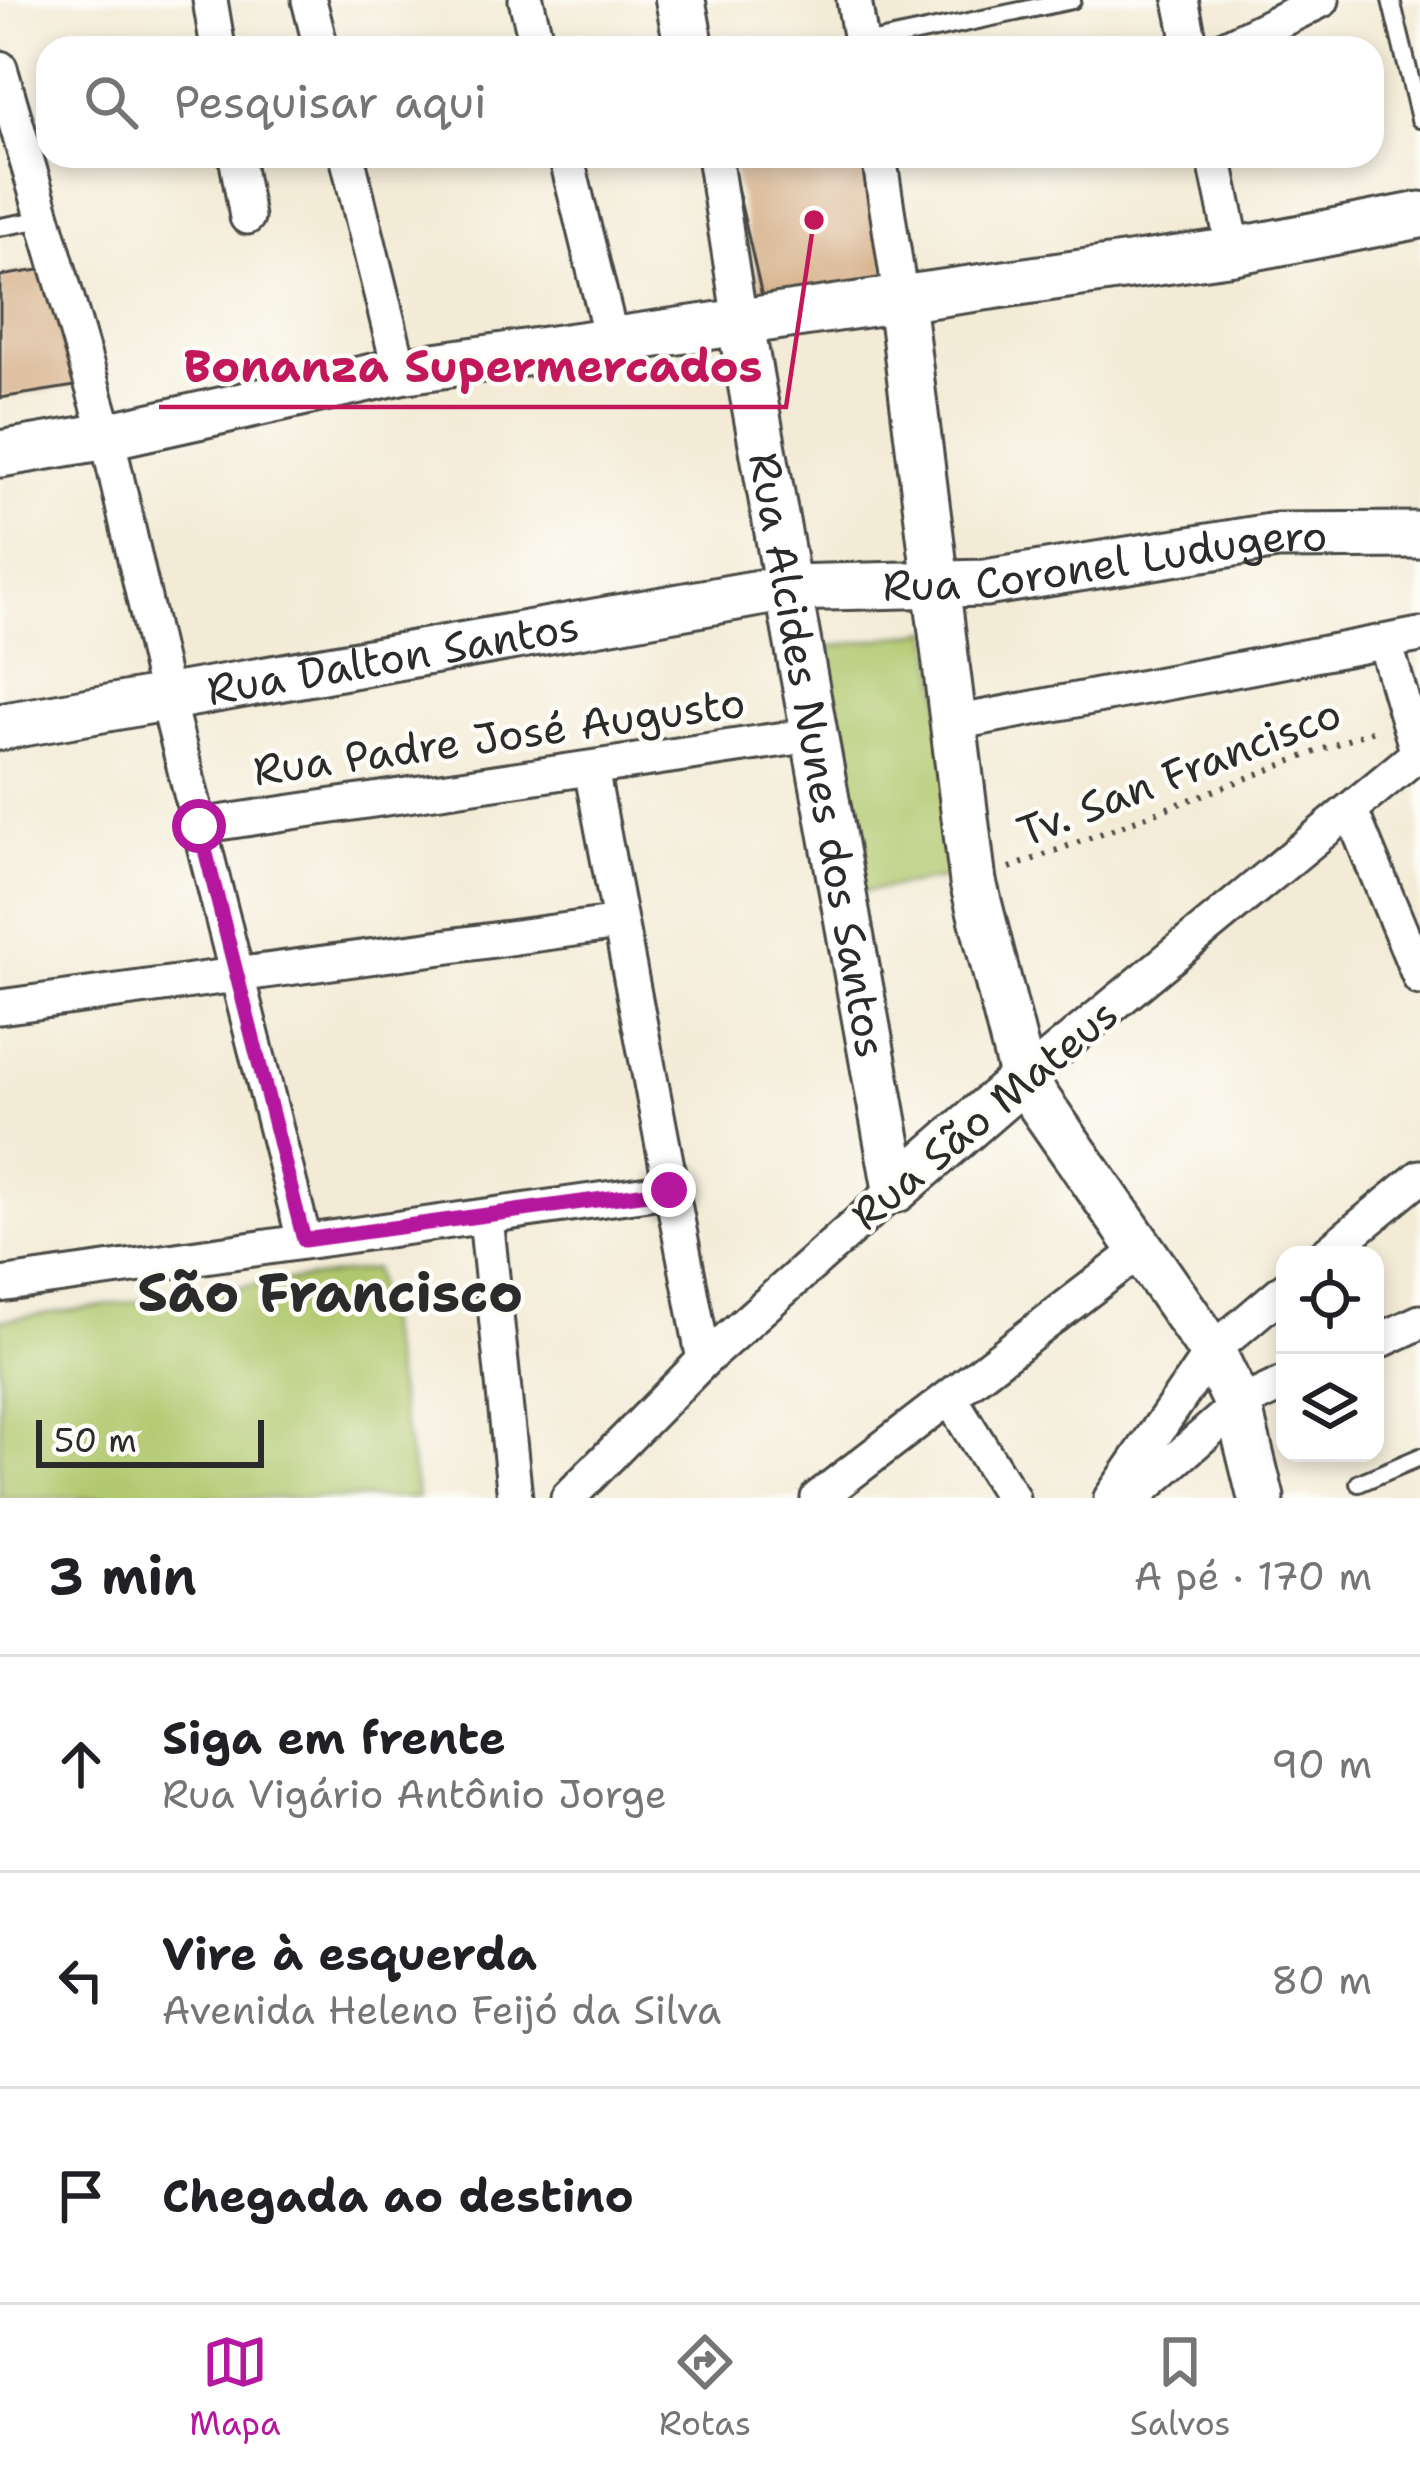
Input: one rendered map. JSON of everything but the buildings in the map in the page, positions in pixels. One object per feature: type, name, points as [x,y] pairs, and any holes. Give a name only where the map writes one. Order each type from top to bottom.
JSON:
[{"type":"main road","points":[[0,454],[107,436],[400,370],[1234,251],[1420,215]]},
{"type":"main road","points":[[901,301],[973,883],[1023,1079],[1212,1352],[1238,1405],[1262,1498]]},
{"type":"main road","name":"Rua Alcides Nunes dos Santos","points":[[740,321],[896,1189]]},
{"type":"main road","name":"Rua Coronel Ludugero","points":[[788,588],[985,583],[1277,536],[1382,532],[1420,536]]},
{"type":"main road","name":"Rua Dalton Santos","points":[[0,727],[788,588]]},
{"type":"main road","name":"Rua São Mateus","points":[[896,1189],[1023,1079]]},
{"type":"street","points":[[210,0],[216,36]]},
{"type":"street","points":[[309,0],[318,36]]},
{"type":"street","points":[[526,0],[535,36]]},
{"type":"street","points":[[688,0],[695,36]]},
{"type":"street","points":[[854,0],[856,36]]},
{"type":"street","points":[[1181,0],[1188,36]]},
{"type":"street","points":[[1248,36],[1322,0]]},
{"type":"street","points":[[0,68],[107,436],[166,695],[304,1240]]},
{"type":"street","points":[[238,168],[247,218]]},
{"type":"street","points":[[350,168],[400,370]]},
{"type":"street","points":[[569,168],[611,338]]},
{"type":"street","points":[[716,168],[740,321]]},
{"type":"street","points":[[881,168],[901,301]]},
{"type":"street","points":[[1217,168],[1234,251]]},
{"type":"street","points":[[954,723],[1420,634]]},
{"type":"street","points":[[1385,644],[1419,753]]},
{"type":"street","name":"Rua Padre José Augusto","points":[[199,826],[812,735]]},
{"type":"street","name":"Rua São Mateus","points":[[1023,1079],[1419,753]]},
{"type":"street","points":[[591,769],[704,1360]]},
{"type":"street","points":[[1351,811],[1420,978]]},
{"type":"street","points":[[0,1007],[619,923]]},
{"type":"street","points":[[1336,1246],[1420,1177]]},
{"type":"street","name":"Rua São Mateus","points":[[568,1498],[704,1360],[896,1189]]},
{"type":"street","points":[[0,1285],[669,1190]]},
{"type":"street","points":[[486,1218],[515,1498]]},
{"type":"street","points":[[818,1498],[1142,1249]]},
{"type":"street","points":[[1111,1498],[1212,1352],[1276,1297]]},
{"type":"street","points":[[1384,1338],[1420,1322]]},
{"type":"street","points":[[1132,1498],[1238,1405],[1276,1387]]},
{"type":"street","points":[[951,1399],[1012,1498]]},
{"type":"lane","points":[[664,0],[671,36]]},
{"type":"lane","points":[[907,36],[1072,0]]},
{"type":"lane","points":[[1390,0],[1420,119]]},
{"type":"lane","points":[[0,227],[44,219]]},
{"type":"lane","points":[[1359,1483],[1420,1457]]},
{"type":"path","name":"Tv. San Francisco","points":[[973,883],[1407,716]]},
{"type":"green space","points":[[930,631],[970,874],[850,894],[811,650]]},
{"type":"green space","points":[[374,1269],[418,1498],[0,1498],[0,1320]]},
{"type":"place","name":"Bonanza Supermercados","points":[[814,220]]},
{"type":"district","name":"São Francisco","points":[[330,1292]]},
{"type":"route","points":[[199,826],[304,1240],[669,1190]]}]
